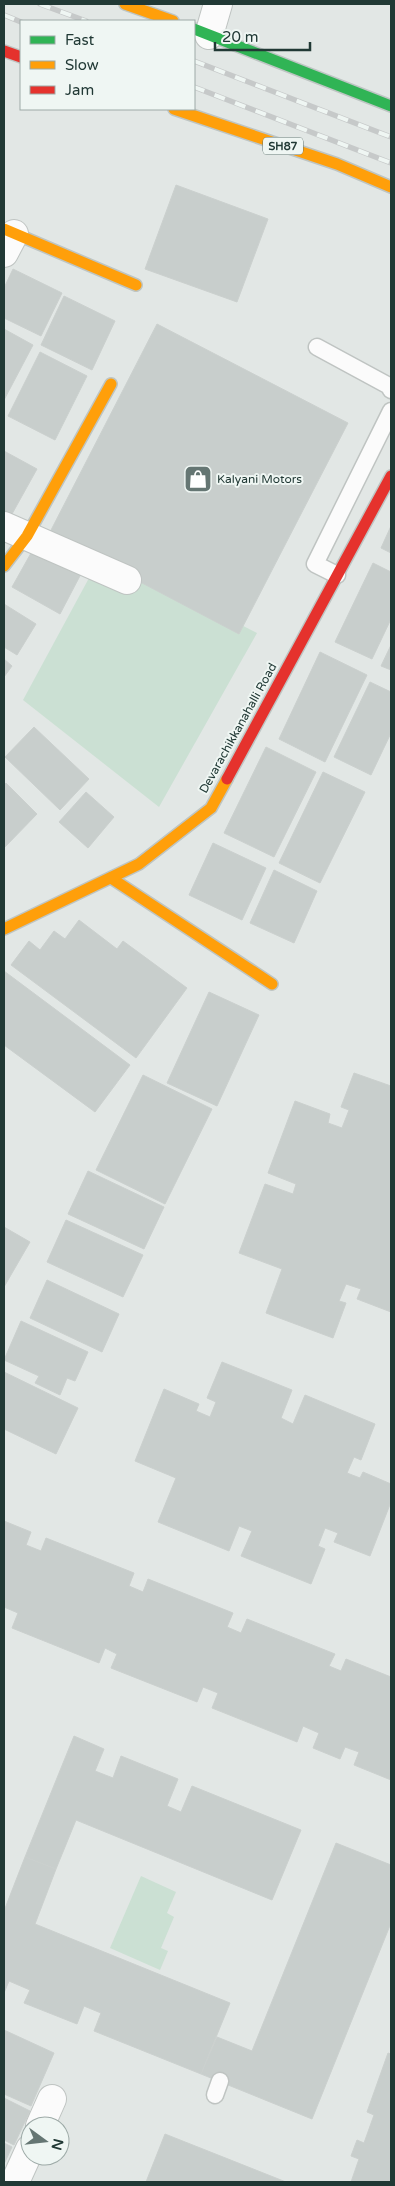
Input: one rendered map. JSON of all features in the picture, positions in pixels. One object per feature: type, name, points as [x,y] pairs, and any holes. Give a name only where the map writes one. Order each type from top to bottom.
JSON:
[{"type":"street","points":[[125,4],[170,20]]},
{"type":"street","points":[[218,4],[202,32],[391,106]]},
{"type":"street","points":[[4,50],[20,56]]},
{"type":"street","name":"SH87","points":[[177,110],[337,164],[391,187]]},
{"type":"street","points":[[7,238],[136,286]]},
{"type":"street","points":[[4,566],[15,531],[111,384]]},
{"type":"street","name":"Devarachikkanahalli Road","points":[[4,929],[139,864],[211,808],[391,476]]},
{"type":"street","points":[[15,531],[128,580]]},
{"type":"street","points":[[111,878],[272,984]]},
{"type":"street","points":[[44,2116],[52,2099]]},
{"type":"street","points":[[15,2182],[22,2166]]},
{"type":"lane","points":[[317,347],[390,386],[391,390]]},
{"type":"lane","points":[[337,576],[315,564],[391,411]]},
{"type":"green space","points":[[102,554],[257,633],[159,807],[23,700]]},
{"type":"green space","points":[[141,1876],[176,1892],[167,1913],[174,1917],[161,1948],[168,1951],[160,1970],[110,1948]]},
{"type":"building","points":[[176,185],[268,219],[237,302],[145,269]]},
{"type":"building","points":[[13,269],[62,293],[41,336],[4,318],[4,288]]},
{"type":"building","points":[[64,296],[115,321],[92,370],[41,345]]},
{"type":"building","name":"Kalyani Motors","points":[[157,324],[348,423],[239,634],[49,534]]},
{"type":"building","points":[[4,329],[33,345],[4,400]]},
{"type":"building","points":[[40,352],[87,376],[55,440],[8,416]]},
{"type":"building","points":[[4,451],[37,469],[7,523],[4,521]]},
{"type":"building","points":[[391,526],[391,553],[381,548]]},
{"type":"building","points":[[35,546],[82,572],[60,614],[12,587]]},
{"type":"building","points":[[373,563],[391,572],[391,619],[372,659],[335,642]]},
{"type":"building","points":[[4,604],[36,624],[17,655],[4,647]]},
{"type":"building","points":[[391,645],[391,670],[381,666]]},
{"type":"building","points":[[320,652],[367,675],[325,762],[279,739]]},
{"type":"building","points":[[4,659],[12,666],[4,677]]},
{"type":"building","points":[[370,682],[391,692],[391,733],[371,775],[334,757]]},
{"type":"building","points":[[34,727],[89,779],[60,810],[5,757]]},
{"type":"building","points":[[266,747],[316,772],[274,857],[224,833]]},
{"type":"building","points":[[323,772],[365,792],[320,883],[279,863]]},
{"type":"building","points":[[6,783],[37,814],[4,848],[4,785]]},
{"type":"building","points":[[86,792],[114,817],[88,848],[59,822]]},
{"type":"building","points":[[213,843],[266,868],[242,920],[189,895]]},
{"type":"building","points":[[274,870],[317,891],[294,943],[250,923]]},
{"type":"building","points":[[79,920],[117,949],[123,941],[187,988],[136,1058],[11,965],[29,941],[40,950],[54,931],[65,939]]},
{"type":"building","points":[[4,971],[130,1065],[95,1112],[4,1045]]},
{"type":"building","points":[[209,992],[259,1015],[217,1106],[167,1083]]},
{"type":"building","points":[[354,1073],[391,1086],[391,1312],[357,1299],[361,1289],[346,1284],[339,1301],[346,1303],[333,1338],[266,1313],[282,1269],[239,1253],[265,1184],[293,1194],[296,1184],[268,1173],[295,1101],[330,1114],[328,1123],[342,1128],[349,1110],[341,1107]]},
{"type":"building","points":[[143,1075],[212,1109],[165,1204],[96,1170]]},
{"type":"building","points":[[88,1171],[164,1207],[144,1249],[68,1214]]},
{"type":"building","points":[[66,1220],[143,1255],[123,1297],[47,1262]]},
{"type":"building","points":[[4,1227],[30,1242],[4,1287]]},
{"type":"building","points":[[47,1280],[119,1314],[102,1352],[30,1318]]},
{"type":"building","points":[[21,1321],[88,1352],[75,1381],[67,1378],[60,1395],[35,1383],[39,1376],[4,1360]]},
{"type":"building","points":[[222,1362],[292,1390],[281,1418],[293,1424],[305,1395],[375,1424],[361,1460],[354,1457],[347,1473],[360,1478],[363,1472],[391,1484],[391,1502],[370,1556],[334,1542],[338,1533],[325,1528],[318,1546],[325,1549],[311,1584],[241,1556],[252,1531],[239,1526],[229,1551],[158,1522],[176,1478],[135,1461],[164,1389],[199,1404],[196,1411],[210,1417],[216,1402],[207,1398]]},
{"type":"building","points":[[4,1372],[78,1408],[56,1454],[4,1429]]},
{"type":"building","points":[[4,1521],[31,1532],[26,1545],[41,1551],[46,1538],[134,1573],[129,1586],[143,1592],[148,1579],[233,1613],[227,1627],[241,1633],[247,1619],[335,1654],[329,1666],[341,1671],[346,1659],[391,1677],[391,1780],[354,1765],[359,1752],[345,1747],[340,1759],[313,1748],[319,1733],[303,1726],[297,1742],[212,1708],[218,1693],[203,1687],[197,1702],[111,1668],[117,1654],[105,1648],[99,1663],[12,1628],[18,1613],[4,1607]]},
{"type":"building","points":[[74,1736],[104,1749],[95,1771],[113,1778],[121,1756],[178,1779],[167,1806],[181,1812],[192,1786],[301,1830],[272,1900],[76,1820],[56,1869],[25,1857]]},
{"type":"building","points":[[336,1843],[391,1865],[391,1923],[312,2119],[201,2074],[217,2037],[252,2051]]},
{"type":"building","points":[[25,1857],[56,1869],[35,1924],[230,2003],[201,2074],[94,2031],[101,2013],[84,2006],[77,2024],[24,2003],[30,1990],[9,1981],[4,1993],[4,1911]]},
{"type":"building","points":[[4,2030],[54,2053],[31,2106],[4,2094]]},
{"type":"building","points":[[388,2053],[391,2054],[391,2182],[351,2182],[359,2159],[351,2156],[357,2140],[364,2143],[374,2115],[367,2112]]},
{"type":"building","points":[[4,2098],[30,2111],[28,2116],[20,2116],[20,2132],[14,2145],[4,2140]]},
{"type":"building","points":[[165,2134],[286,2182],[146,2182]]},
{"type":"building","points":[[4,2143],[12,2147],[4,2164]]},
{"type":"railway","points":[[40,4],[83,20]]},
{"type":"railway","points":[[4,15],[20,22]]},
{"type":"railway","points":[[195,61],[391,137]]},
{"type":"railway","points":[[195,87],[391,163]]},
{"type":"traffic: fast","points":[[195,29],[391,106]]},
{"type":"traffic: slow","points":[[125,4],[170,20]]},
{"type":"traffic: slow","points":[[177,110],[337,164],[391,187]]},
{"type":"traffic: slow","points":[[4,229],[136,285]]},
{"type":"traffic: slow","points":[[4,566],[27,536],[111,384]]},
{"type":"traffic: slow","points":[[4,929],[139,864],[211,808],[227,779]]},
{"type":"traffic: slow","points":[[111,878],[272,984]]},
{"type":"traffic: jam","points":[[4,51],[20,57]]},
{"type":"traffic: jam","points":[[227,779],[391,476]]},
{"type":"place","name":"Kalyani Motors","points":[[198,479]]}]
